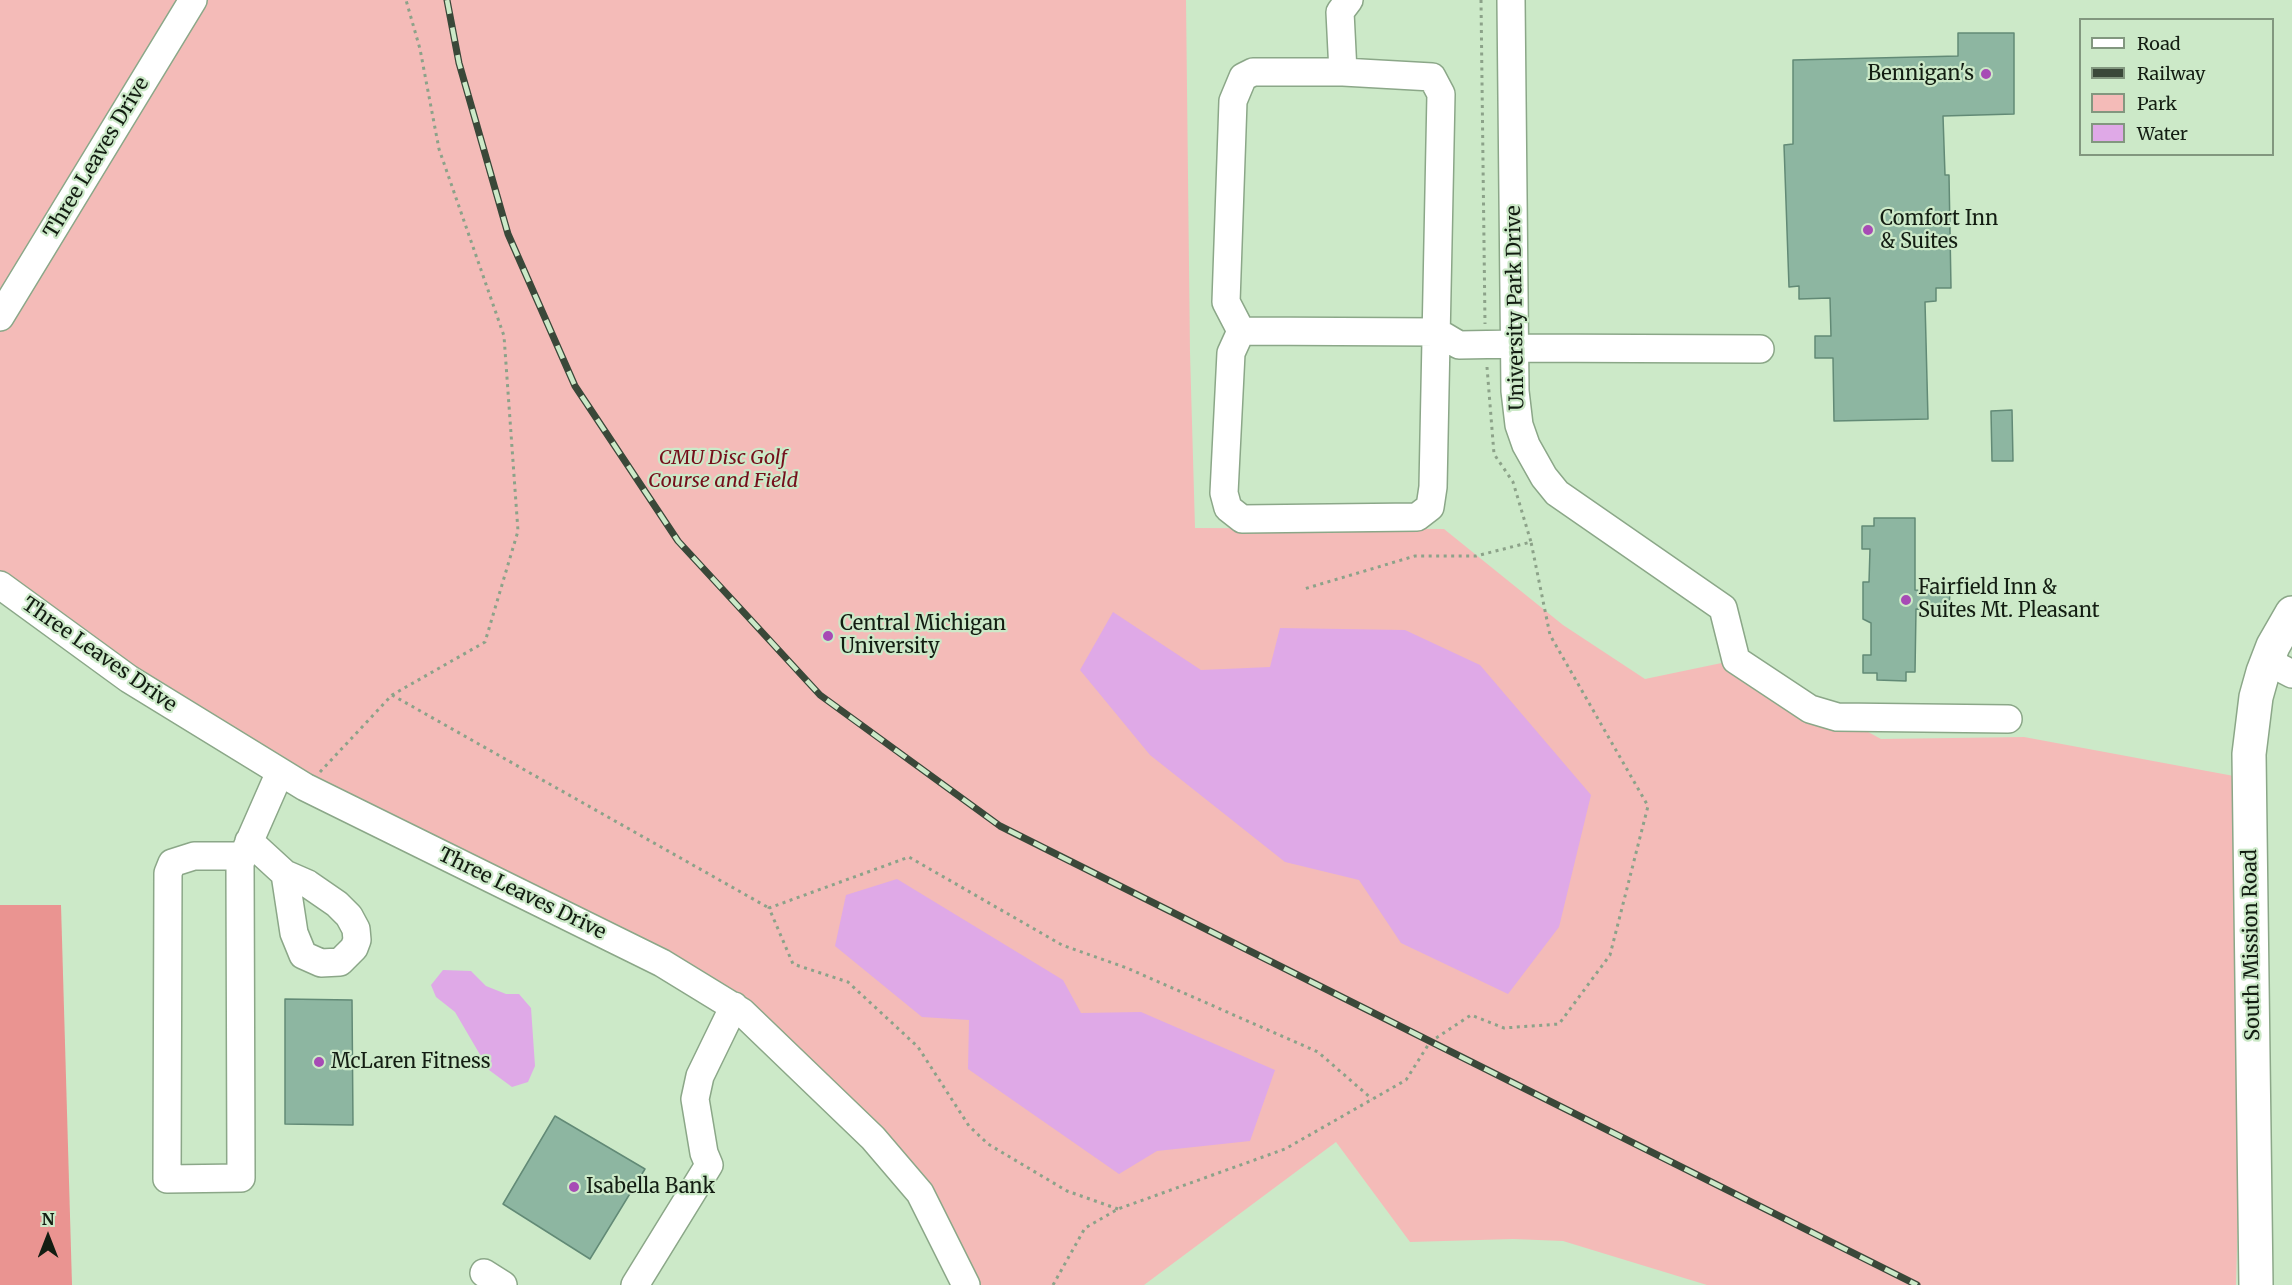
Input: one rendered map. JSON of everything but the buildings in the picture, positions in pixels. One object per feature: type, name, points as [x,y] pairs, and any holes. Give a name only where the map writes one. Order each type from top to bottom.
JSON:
[{"type":"main road","name":"South Mission Road","points":[[2256,1285],[2249,754],[2256,697],[2280,667],[2273,646],[2292,613]]},
{"type":"street","name":"Three Leaves Drive","points":[[0,317],[193,0]]},
{"type":"street","points":[[1342,72],[1340,12],[1349,0]]},
{"type":"street","name":"University Park Drive","points":[[1511,0],[1515,391],[1519,425],[1526,446],[1544,477],[1557,493],[1723,608],[1736,660],[1810,709],[1837,717],[2008,719]]},
{"type":"street","points":[[1253,72],[1342,72],[1432,77],[1441,94],[1433,487],[1430,507],[1417,517],[1242,519],[1228,508],[1224,492],[1231,353],[1241,331],[1226,302],[1233,101],[1243,77],[1253,72]]},
{"type":"street","points":[[1241,331],[1437,332],[1459,345],[1760,349]]},
{"type":"street","name":"Three Leaves Drive","points":[[0,585],[129,679],[305,787],[662,963],[734,1006],[873,1138],[920,1193],[966,1285]]},
{"type":"street","points":[[280,772],[246,848],[240,863],[240,1178],[167,1179],[168,873],[172,863],[194,856],[246,848],[285,874]]},
{"type":"street","points":[[635,1285],[709,1165],[704,1153],[695,1099],[700,1076],[734,1006]]},
{"type":"path","points":[[305,787],[392,695],[485,642],[518,531],[504,336],[439,149],[420,49],[406,0]]},
{"type":"path","points":[[1053,1285],[1085,1228],[1118,1209],[1285,1149],[1406,1080],[1430,1042],[1471,1015],[1504,1028],[1559,1024],[1610,955],[1648,806],[1550,635],[1531,542],[1476,556],[1415,556],[1304,589]]},
{"type":"path","points":[[392,695],[769,908],[793,964],[848,982],[918,1047],[969,1126],[988,1144],[1067,1191],[1118,1209]]},
{"type":"path","points":[[769,908],[909,857],[1062,945],[1127,968],[1318,1052],[1372,1099]]},
{"type":"green space","name":"CMU Disc Golf Course and Field","points":[[0,0],[1186,0],[1190,353],[1195,528],[1444,529],[1563,625],[1645,679],[1736,660],[1881,739],[2024,737],[2250,779],[2236,1285],[1707,1285],[1563,1241],[1513,1239],[1410,1242],[1336,1142],[1144,1285],[964,1285],[920,1193],[742,1012],[305,787],[0,585]]},
{"type":"shaded area","points":[[0,905],[61,905],[72,1285],[0,1285]]},
{"type":"water","points":[[1113,612],[1201,670],[1270,667],[1280,628],[1405,630],[1480,665],[1591,795],[1559,927],[1508,994],[1401,943],[1359,880],[1285,862],[1150,755],[1080,670]]},
{"type":"water","points":[[897,879],[1063,980],[1081,1013],[1141,1012],[1275,1070],[1250,1141],[1157,1151],[1119,1174],[968,1069],[969,1020],[922,1017],[835,946],[846,895]]},
{"type":"water","points":[[443,970],[471,971],[486,986],[506,994],[519,994],[531,1008],[535,1066],[528,1082],[512,1087],[489,1070],[455,1012],[436,997],[431,985]]},
{"type":"railway","points":[[447,0],[459,63],[508,234],[575,386],[678,541],[820,695],[1000,826],[1917,1285]]},
{"type":"place","name":"Bennigan's","points":[[1986,74]]},
{"type":"place","name":"Comfort Inn & Suites","points":[[1868,230]]},
{"type":"place","name":"Fairfield Inn & Suites Mt. Pleasant","points":[[1906,600]]},
{"type":"place","name":"Central Michigan University","points":[[828,636]]},
{"type":"place","name":"McLaren Fitness","points":[[319,1062]]},
{"type":"place","name":"Isabella Bank","points":[[574,1187]]}]
